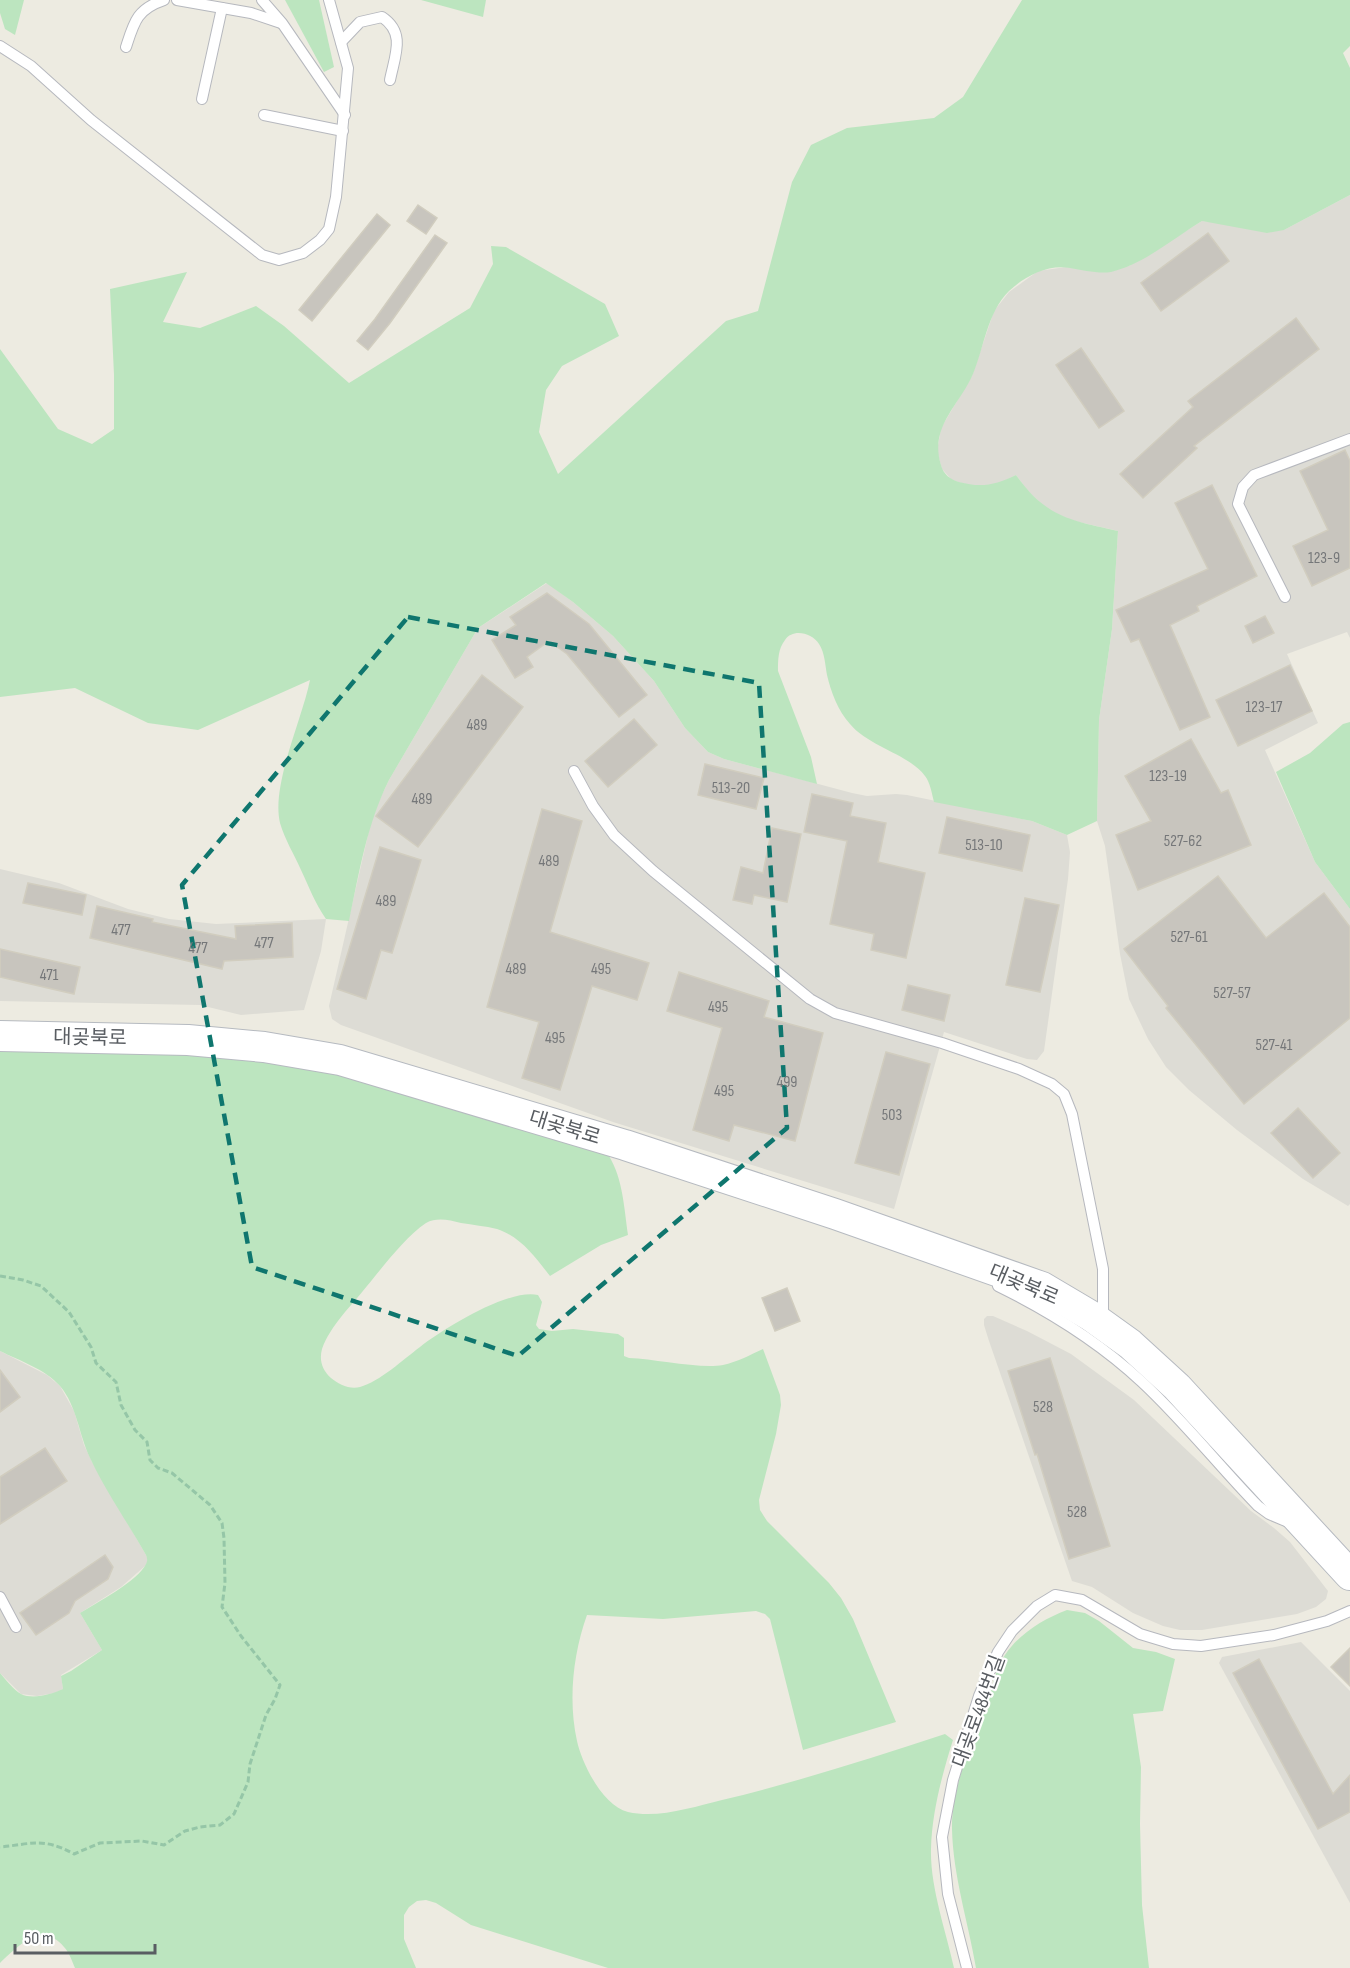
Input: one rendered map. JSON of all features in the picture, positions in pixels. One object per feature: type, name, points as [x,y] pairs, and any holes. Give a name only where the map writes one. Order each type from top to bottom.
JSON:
[{"type":"street","name":"대곶북로","points":[[0,1036],[188,1040],[264,1047],[340,1060],[625,1145],[824,1210],[1042,1287],[1130,1344],[1177,1387],[1350,1575]]},
{"type":"lane","points":[[126,47],[136,16],[153,4],[164,0]]},
{"type":"lane","points":[[177,0],[251,13],[282,23]]},
{"type":"lane","points":[[262,0],[282,23],[345,115]]},
{"type":"lane","points":[[0,46],[31,66],[91,120],[262,255],[279,260],[303,253],[320,240],[329,229],[336,197],[348,68],[329,0]]},
{"type":"lane","points":[[202,99],[222,8]]},
{"type":"lane","points":[[341,42],[360,22],[382,17],[393,24],[398,39],[390,80]]},
{"type":"lane","points":[[264,115],[343,131]]},
{"type":"lane","points":[[1285,597],[1238,504],[1243,487],[1254,475],[1350,439]]},
{"type":"lane","points":[[574,771],[593,806],[614,835],[653,871],[810,999],[835,1012],[1019,1069],[1052,1084],[1064,1094],[1072,1114],[1103,1269],[1103,1325]]},
{"type":"lane","points":[[971,1262],[988,1280],[1047,1311],[1095,1342],[1143,1383],[1258,1506],[1282,1520],[1304,1525]]},
{"type":"lane","name":"대곶로484번길","points":[[967,1968],[948,1894],[942,1838],[953,1780],[979,1696],[998,1652],[1012,1631],[1036,1606],[1055,1595],[1082,1600],[1140,1634],[1173,1644],[1201,1646],[1274,1635],[1327,1622],[1350,1611]]},
{"type":"lane","points":[[0,1597],[16,1627]]},
{"type":"path","points":[[0,1276],[24,1280],[41,1286],[69,1311],[91,1347],[96,1363],[116,1382],[121,1405],[135,1430],[147,1442],[150,1460],[159,1468],[172,1473],[210,1505],[222,1523],[224,1538],[225,1583],[222,1607],[241,1636],[280,1685],[266,1715],[250,1764],[248,1782],[234,1814],[220,1825],[185,1831],[164,1845],[142,1841],[100,1843],[74,1854],[57,1845],[30,1842],[0,1847]]},
{"type":"highlighted area","points":[[408,617],[759,683],[787,1128],[518,1356],[252,1267],[182,885]]},
{"type":"shaded area","points":[[1350,195],[1350,638],[1347,632],[1287,654],[1318,723],[1265,750],[1315,862],[1350,909],[1350,1204],[1348,1206],[1303,1179],[1237,1130],[1189,1090],[1166,1067],[1148,1039],[1129,999],[1120,954],[1105,846],[1097,821],[1099,720],[1112,629],[1118,531],[1070,520],[1047,509],[1028,491],[1016,475],[998,484],[975,487],[952,480],[942,469],[937,451],[941,428],[972,376],[994,311],[1009,292],[1038,271],[1066,267],[1091,271],[1129,266],[1202,221],[1284,230]]},
{"type":"shaded area","points":[[547,583],[613,636],[654,681],[685,728],[708,752],[724,759],[852,793],[867,796],[907,795],[1032,821],[1067,835],[1070,852],[1068,879],[1044,1051],[1037,1060],[1027,1059],[944,1032],[894,1209],[613,1122],[341,1025],[332,1019],[329,1006],[370,826],[389,780],[478,628]]},
{"type":"shaded area","points":[[0,869],[59,883],[128,909],[169,919],[216,924],[326,919],[321,951],[304,1010],[241,1015],[200,1005],[0,1001]]},
{"type":"shaded area","points":[[987,1316],[993,1316],[1027,1331],[1071,1354],[1134,1400],[1251,1511],[1290,1542],[1328,1591],[1326,1599],[1316,1607],[1297,1614],[1202,1630],[1180,1630],[1163,1626],[1133,1613],[1092,1587],[1072,1581],[989,1341],[984,1325],[984,1319]]},
{"type":"shaded area","points":[[0,1351],[47,1375],[60,1386],[74,1411],[84,1445],[92,1462],[148,1561],[121,1587],[80,1613],[102,1650],[61,1675],[63,1689],[37,1696],[21,1694],[0,1673]]},
{"type":"shaded area","points":[[1301,1642],[1350,1691],[1350,1903],[1219,1663],[1222,1657]]},
{"type":"green space","points":[[0,0],[24,0],[15,35],[5,29],[0,13]]},
{"type":"green space","points":[[285,0],[319,0],[334,67],[324,72]]},
{"type":"green space","points":[[421,0],[486,0],[483,17]]},
{"type":"green space","points":[[1022,0],[1350,0],[1350,46],[1343,53],[1350,68],[1350,195],[1284,230],[1267,233],[1202,221],[1147,257],[1111,272],[1090,272],[1062,267],[1037,272],[1009,291],[1002,300],[991,320],[973,374],[942,428],[938,451],[945,474],[953,480],[981,485],[1002,481],[1016,475],[1038,500],[1060,515],[1118,531],[1112,629],[1099,720],[1097,821],[1067,835],[1032,821],[934,802],[928,781],[918,768],[867,739],[846,719],[831,688],[821,648],[816,640],[802,633],[788,636],[783,643],[779,655],[778,671],[811,757],[817,784],[724,759],[708,752],[685,728],[654,681],[613,636],[573,602],[546,583],[478,628],[381,797],[364,849],[349,921],[326,919],[284,835],[278,808],[283,772],[310,680],[198,730],[148,723],[75,688],[0,697],[0,349],[58,429],[92,444],[114,429],[110,289],[187,272],[163,322],[200,328],[256,306],[284,326],[349,383],[470,308],[493,264],[491,246],[506,247],[605,304],[619,336],[562,366],[546,390],[539,432],[558,474],[726,321],[758,311],[792,182],[811,145],[847,128],[934,118],[963,97]]},
{"type":"green space","points":[[1350,722],[1350,909],[1315,862],[1276,772],[1310,753],[1343,724]]},
{"type":"green space","points":[[0,1038],[294,1052],[609,1156],[620,1184],[628,1235],[601,1245],[550,1276],[527,1248],[506,1233],[497,1229],[448,1220],[430,1221],[402,1244],[336,1324],[322,1349],[323,1368],[331,1378],[344,1386],[356,1388],[367,1384],[383,1375],[430,1339],[460,1321],[494,1304],[526,1294],[538,1295],[542,1302],[536,1325],[539,1329],[552,1331],[573,1329],[618,1334],[624,1338],[624,1356],[629,1358],[713,1366],[733,1362],[763,1349],[780,1395],[781,1405],[759,1500],[760,1510],[767,1521],[841,1598],[853,1619],[896,1722],[803,1750],[770,1619],[765,1614],[756,1611],[663,1619],[587,1615],[578,1646],[573,1678],[574,1726],[577,1741],[589,1772],[610,1802],[628,1812],[651,1814],[687,1809],[778,1785],[945,1734],[953,1740],[936,1807],[931,1864],[954,1968],[608,1968],[471,1925],[436,1903],[426,1900],[417,1901],[404,1915],[404,1939],[416,1968],[75,1968],[66,1949],[56,1939],[47,1936],[30,1939],[0,1963],[0,1673],[15,1690],[26,1696],[42,1696],[63,1689],[61,1676],[102,1650],[80,1613],[135,1577],[147,1560],[96,1471],[66,1394],[47,1375],[0,1351]]},
{"type":"green space","points":[[1067,1610],[1085,1613],[1099,1621],[1133,1648],[1156,1652],[1175,1659],[1163,1711],[1133,1714],[1141,1767],[1142,1905],[1149,1968],[976,1968],[953,1847],[955,1796],[971,1742],[1002,1659],[1024,1634]]},
{"type":"building","points":[[418,205],[437,218],[426,234],[407,221]]},
{"type":"building","points":[[377,214],[390,225],[312,321],[299,310]]},
{"type":"building","points":[[1208,233],[1229,261],[1161,311],[1141,283]]},
{"type":"building","points":[[435,235],[447,243],[368,350],[357,341]]},
{"type":"building","points":[[1296,318],[1319,349],[1194,446],[1197,448],[1143,498],[1120,474],[1193,407],[1188,401]]},
{"type":"building","points":[[1081,348],[1124,411],[1099,428],[1056,365]]},
{"type":"building","points":[[1345,450],[1350,461],[1350,568],[1312,586],[1293,546],[1328,530],[1300,471]]},
{"type":"building","points":[[1212,485],[1257,576],[1197,606],[1199,611],[1170,625],[1210,717],[1180,730],[1139,639],[1131,642],[1116,610],[1208,569],[1175,503]]},
{"type":"building","points":[[547,593],[589,624],[647,695],[619,717],[567,654],[549,641],[527,657],[533,667],[515,678],[492,640],[516,625],[510,617]]},
{"type":"building","points":[[1265,616],[1274,633],[1253,643],[1245,626]]},
{"type":"building","points":[[1290,665],[1312,711],[1238,746],[1216,700]]},
{"type":"building","points":[[482,675],[523,707],[418,847],[376,816]]},
{"type":"building","points":[[634,719],[657,745],[608,787],[585,761]]},
{"type":"building","points":[[1191,739],[1221,793],[1228,790],[1251,845],[1138,890],[1116,835],[1151,821],[1125,776]]},
{"type":"building","points":[[705,764],[764,778],[756,809],[698,795]]},
{"type":"building","points":[[812,794],[853,803],[850,816],[886,823],[878,862],[925,873],[906,958],[871,950],[874,934],[830,924],[847,841],[804,832]]},
{"type":"building","points":[[542,809],[582,821],[550,932],[649,963],[637,1000],[592,986],[560,1090],[522,1078],[539,1022],[487,1007]]},
{"type":"building","points":[[947,817],[1030,835],[1022,871],[939,853]]},
{"type":"building","points":[[772,828],[801,834],[787,902],[754,895],[752,904],[733,900],[741,867],[763,873]]},
{"type":"building","points":[[380,847],[421,860],[392,953],[381,950],[366,999],[337,989]]},
{"type":"building","points":[[1218,876],[1266,938],[1324,893],[1350,927],[1350,1018],[1244,1104],[1166,1008],[1168,1006],[1124,949]]},
{"type":"building","points":[[28,883],[86,895],[82,915],[23,903]]},
{"type":"building","points":[[1025,898],[1059,905],[1040,992],[1006,985]]},
{"type":"building","points":[[97,906],[153,919],[152,922],[236,939],[235,926],[292,923],[293,957],[224,961],[222,969],[90,938]]},
{"type":"building","points":[[0,949],[80,967],[74,994],[0,977]]},
{"type":"building","points":[[679,972],[769,1001],[764,1017],[823,1033],[795,1141],[734,1125],[729,1141],[693,1130],[722,1028],[667,1011]]},
{"type":"building","points":[[908,985],[950,995],[944,1021],[902,1010]]},
{"type":"building","points":[[886,1052],[930,1064],[899,1175],[855,1163]]},
{"type":"building","points":[[1298,1108],[1340,1153],[1313,1178],[1271,1133]]},
{"type":"building","points":[[787,1288],[800,1321],[775,1331],[762,1298]]},
{"type":"building","points":[[1050,1358],[1110,1546],[1069,1559],[1037,1454],[1035,1455],[1008,1371]]},
{"type":"building","points":[[0,1370],[20,1397],[0,1412]]},
{"type":"building","points":[[45,1448],[67,1481],[0,1524],[0,1477]]},
{"type":"building","points":[[105,1555],[113,1567],[108,1579],[75,1601],[69,1613],[36,1635],[20,1613]]},
{"type":"building","points":[[1350,1648],[1350,1686],[1331,1667]]},
{"type":"building","points":[[1259,1659],[1333,1794],[1350,1775],[1350,1812],[1318,1829],[1233,1673]]}]
